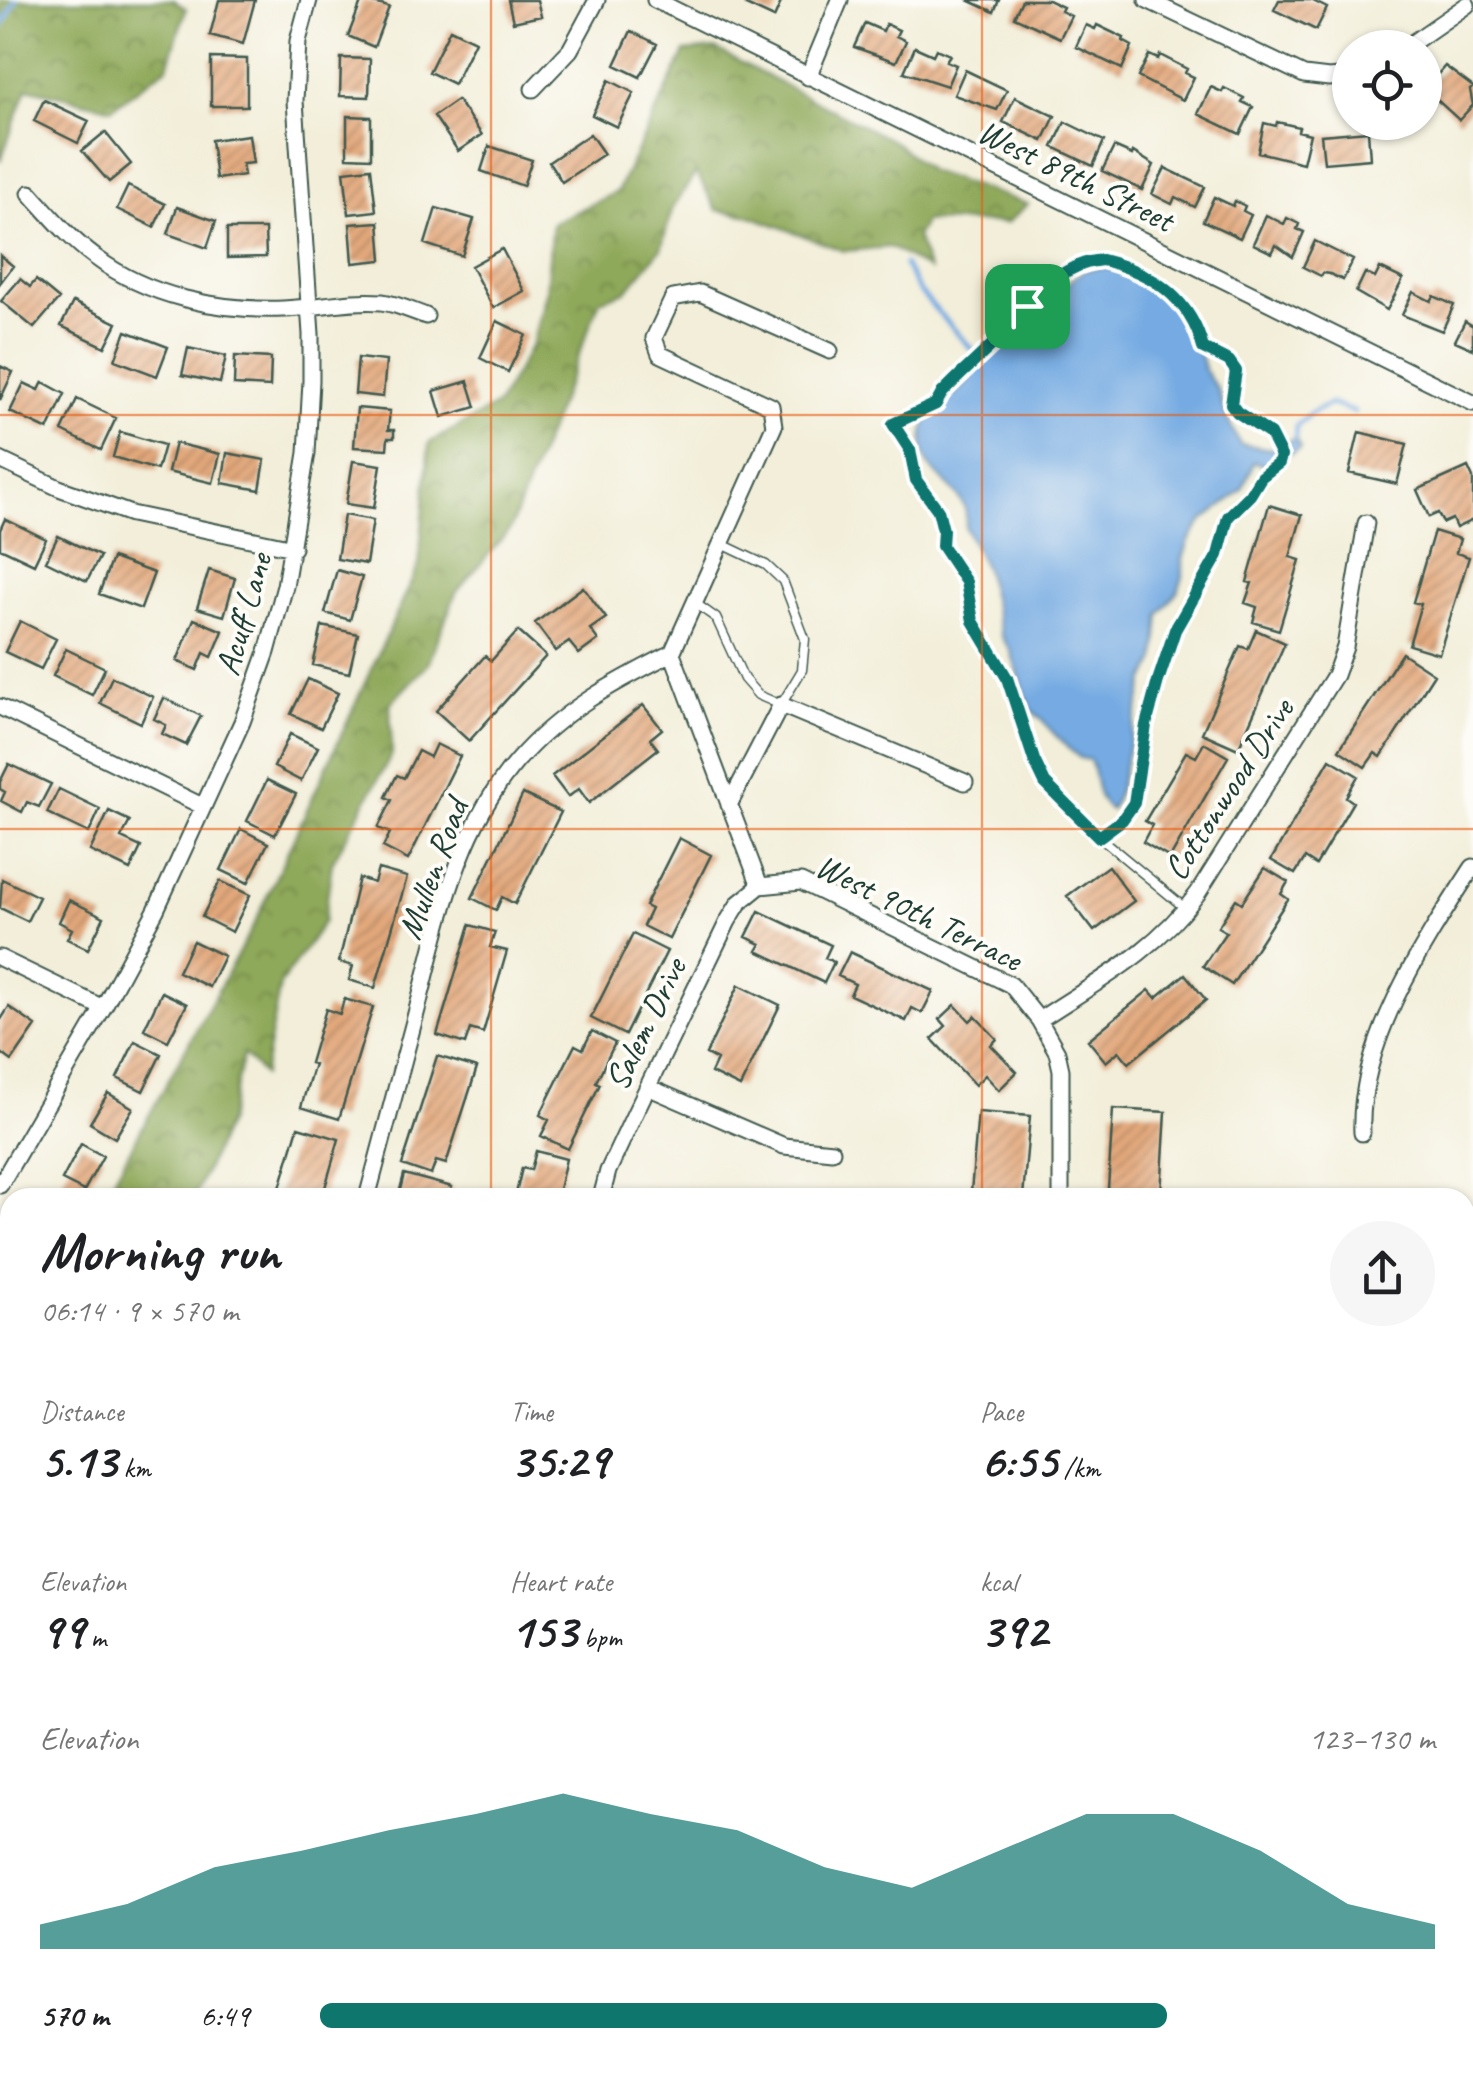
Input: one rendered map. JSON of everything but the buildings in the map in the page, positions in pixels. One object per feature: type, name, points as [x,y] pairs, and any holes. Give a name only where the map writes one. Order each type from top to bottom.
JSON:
[{"type":"street","name":"Acuff Lane","points":[[0,1185],[156,910],[242,722],[267,652],[292,548],[307,453],[311,381],[309,306],[296,101],[298,41],[309,0]]},
{"type":"street","points":[[533,89],[570,50],[597,0]]},
{"type":"street","name":"West 89th Street","points":[[654,0],[1473,403]]},
{"type":"street","points":[[808,77],[840,0]]},
{"type":"street","points":[[1147,0],[1304,75],[1332,78]]},
{"type":"street","points":[[1433,30],[1468,6]]},
{"type":"street","points":[[30,193],[96,258],[136,282],[174,296],[238,308],[387,302],[426,316]]},
{"type":"street","points":[[760,886],[672,653],[774,426],[771,406],[660,354],[654,338],[674,298],[700,293],[830,351]]},
{"type":"street","points":[[0,460],[59,488],[131,514],[292,548]]},
{"type":"street","name":"Cottonwood Drive","points":[[1039,1020],[1155,942],[1186,909],[1335,675],[1345,647],[1366,523]]},
{"type":"street","name":"Mullen Road","points":[[370,1188],[438,928],[479,814],[517,761],[556,722],[605,687],[672,653]]},
{"type":"street","points":[[730,805],[782,705],[965,782]]},
{"type":"street","points":[[0,707],[202,806]]},
{"type":"street","points":[[1362,1133],[1363,1096],[1372,1058],[1420,949],[1473,867]]},
{"type":"street","name":"West 90th Terrace","points":[[760,886],[800,882],[1011,985],[1039,1020],[1057,1052],[1061,1070],[1061,1188]]},
{"type":"street","name":"Salem Drive","points":[[603,1188],[728,921],[739,902],[760,886]]},
{"type":"street","points":[[0,958],[103,1008]]},
{"type":"street","points":[[650,1088],[784,1146],[832,1151]]},
{"type":"lane","points":[[893,424],[910,450],[916,480],[938,510],[942,546],[966,582],[973,621],[1007,678],[1045,783],[1099,837],[1186,909]]},
{"type":"lane","points":[[695,602],[716,618],[744,679],[758,695],[782,705],[802,670],[805,639],[783,582],[766,564],[722,544]]},
{"type":"path","points":[[893,424],[936,404],[1047,285],[1069,268],[1102,260],[1145,274],[1180,300],[1192,317],[1203,348],[1229,361],[1236,371],[1231,404],[1258,424],[1281,456],[1279,463],[1228,517],[1218,555],[1175,630],[1146,725],[1134,803],[1122,820],[1099,837]]},
{"type":"green space","points":[[0,0],[173,0],[186,9],[168,66],[112,108],[27,88],[0,162]]},
{"type":"green space","points":[[715,49],[896,143],[929,171],[1028,204],[1007,223],[925,221],[916,237],[929,270],[890,247],[844,251],[751,216],[717,210],[696,173],[673,207],[661,249],[626,291],[600,300],[510,529],[456,593],[428,664],[390,704],[392,754],[332,863],[324,921],[280,985],[263,1075],[243,1054],[228,1121],[198,1188],[109,1188],[254,925],[419,565],[429,443],[497,405],[532,344],[546,293],[552,223],[617,192],[685,52]]},
{"type":"water","points":[[1109,267],[1143,281],[1180,311],[1192,327],[1205,371],[1218,390],[1240,444],[1272,449],[1295,438],[1301,447],[1268,466],[1254,462],[1242,490],[1202,522],[1189,541],[1178,591],[1160,614],[1156,660],[1145,681],[1111,810],[1099,794],[1090,760],[1080,758],[1066,746],[1031,709],[1010,650],[1001,636],[985,569],[965,527],[963,503],[931,467],[923,444],[927,421],[965,384],[982,359],[1023,336],[1078,275]]},
{"type":"waterway","points":[[0,30],[16,0]]},
{"type":"waterway","points":[[904,265],[919,291],[982,360]]},
{"type":"waterway","points":[[1295,438],[1296,426],[1331,404],[1354,412]]},
{"type":"route","points":[[1102,260],[1145,274],[1180,300],[1192,317],[1203,348],[1229,361],[1236,371],[1231,404],[1270,434],[1281,456],[1279,463],[1261,477],[1228,517],[1218,555],[1175,630],[1158,681],[1146,725],[1134,803],[1122,820],[1099,837],[1045,783],[1007,678],[973,621],[966,582],[942,546],[938,510],[916,480],[910,450],[893,424],[936,404],[942,393],[1027,306],[1069,268],[1084,262],[1102,260]]}]
